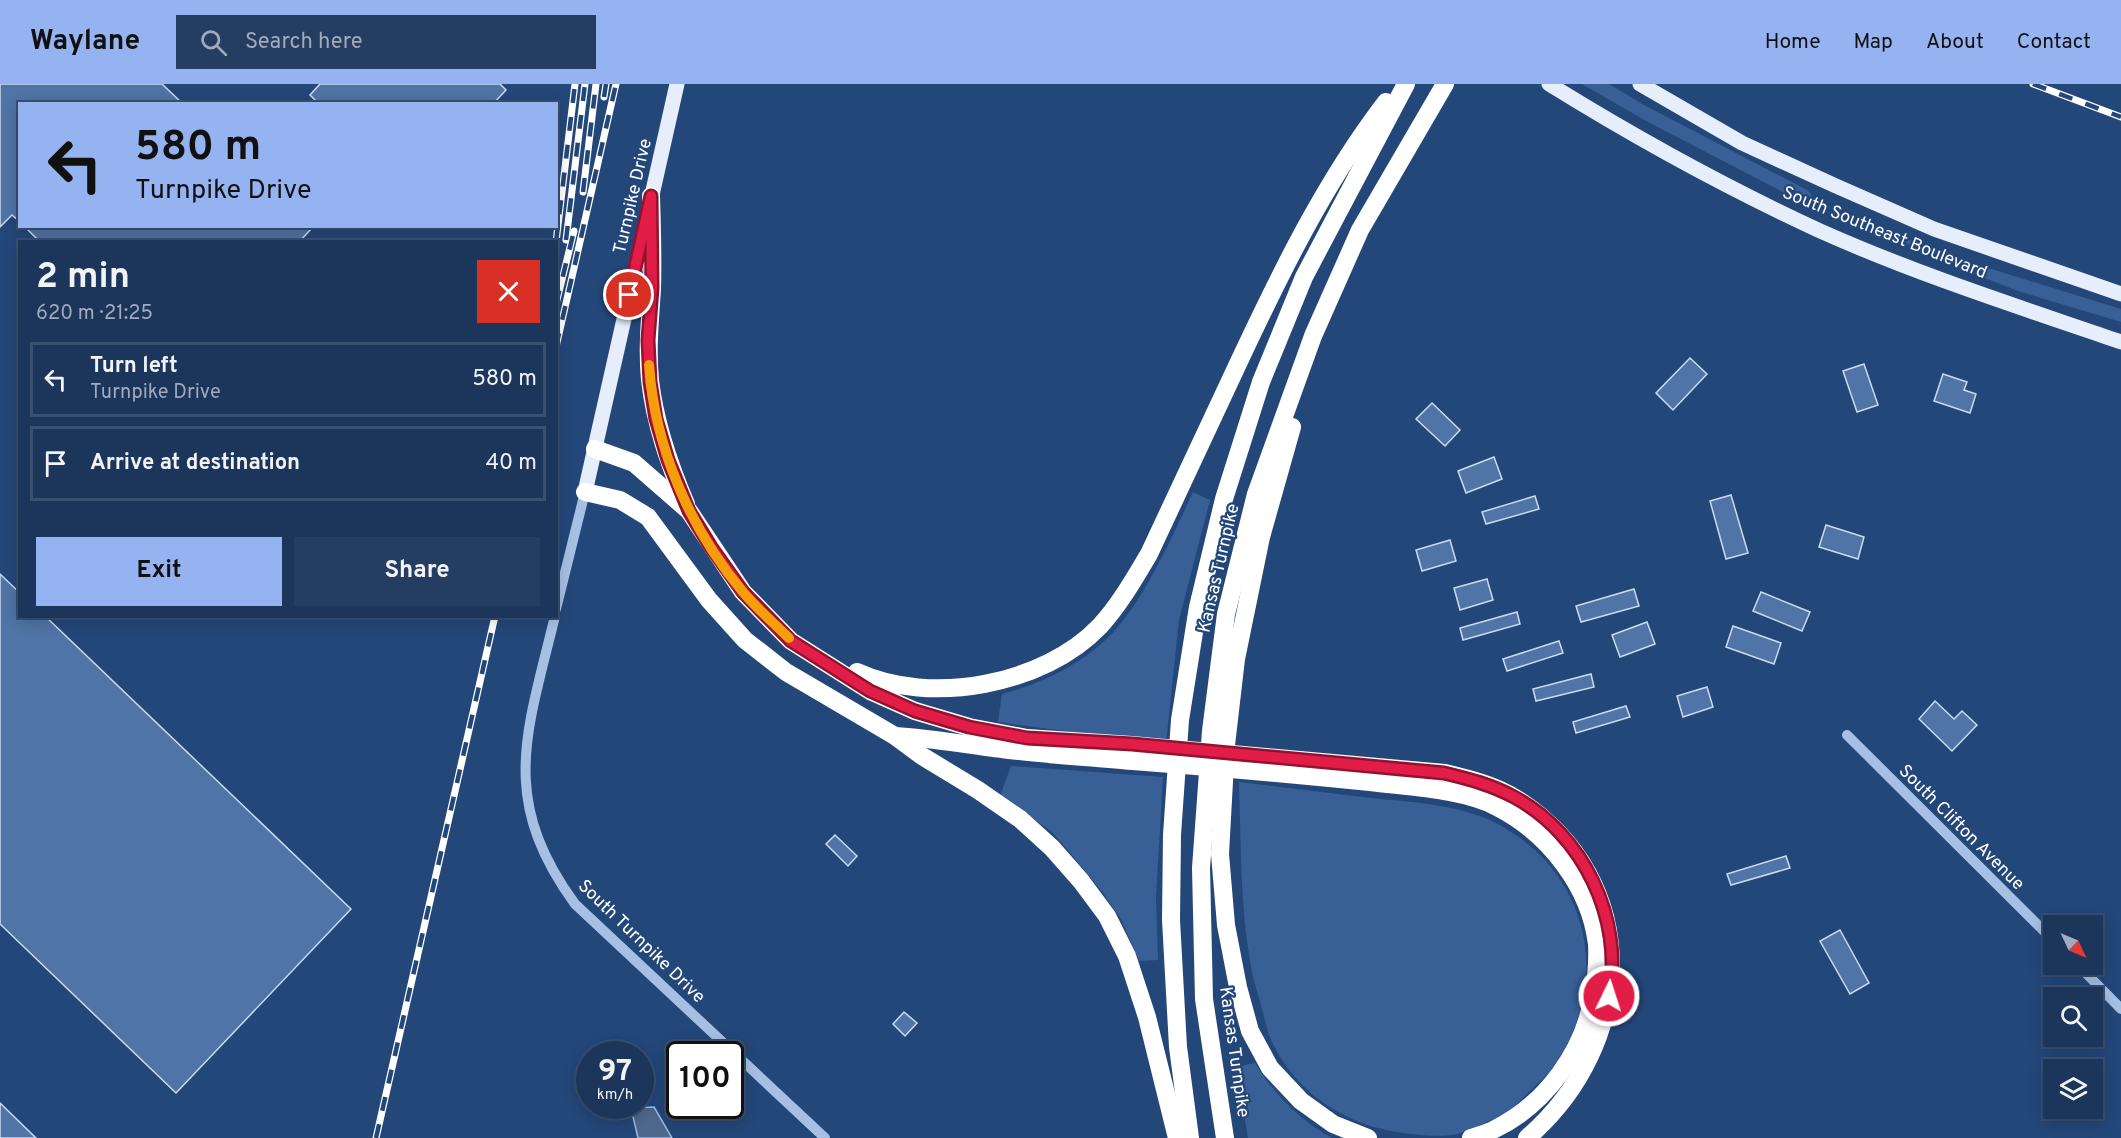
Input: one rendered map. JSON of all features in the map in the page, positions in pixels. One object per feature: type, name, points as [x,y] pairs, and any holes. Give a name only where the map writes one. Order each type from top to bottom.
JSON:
[{"type":"highway","points":[[791,641],[875,680],[918,687],[962,688],[1001,681],[1037,667],[1067,653],[1099,627],[1127,593],[1149,554],[1277,281],[1325,193],[1370,124],[1400,84]]},
{"type":"highway","name":"Kansas Turnpike","points":[[1190,1138],[1178,1047],[1170,920],[1172,835],[1180,720],[1198,607],[1224,499],[1262,382],[1304,277],[1406,84]]},
{"type":"highway","name":"Kansas Turnpike","points":[[1225,1138],[1204,999],[1201,868],[1211,731],[1226,614],[1256,494],[1313,336],[1360,230],[1445,84]]},
{"type":"highway","points":[[651,196],[652,288],[648,340],[650,382],[656,419],[668,460],[689,511],[743,592],[791,641],[870,691],[915,711],[969,727],[1132,753]]},
{"type":"highway","points":[[1313,336],[1261,537],[1236,659],[1226,745],[1220,854],[1226,925],[1238,987],[1250,1031],[1270,1068],[1301,1101],[1333,1124],[1368,1138]]},
{"type":"highway","points":[[595,449],[634,463],[689,511]]},
{"type":"highway","points":[[585,492],[620,500],[648,517],[710,600],[745,640],[786,672],[896,736],[922,756],[978,790],[1020,819],[1052,848],[1107,916],[1127,956],[1146,1017],[1177,1138]]},
{"type":"highway","points":[[896,736],[929,738],[1007,750],[1132,753],[1269,764],[1444,773],[1486,784],[1516,798],[1547,820],[1574,848],[1592,877],[1609,933],[1611,984],[1601,1031],[1590,1057],[1575,1084],[1556,1109],[1527,1138]]},
{"type":"highway","points":[[1269,764],[1424,788],[1464,796],[1495,806],[1524,824],[1553,849],[1574,879],[1588,909],[1596,944],[1596,979],[1590,1016],[1575,1049],[1555,1082],[1529,1107],[1496,1129],[1471,1138]]},
{"type":"main road","name":"Turnpike Drive","points":[[585,492],[677,84]]},
{"type":"main road","name":"South Southeast Boulevard","points":[[1549,84],[1614,124],[1721,182],[1818,230],[1920,272],[2121,342]]},
{"type":"main road","name":"South Southeast Boulevard","points":[[1640,84],[1742,142],[1934,229],[2121,294]]},
{"type":"street","points":[[558,601],[585,492]]},
{"type":"street","name":"South Turnpike Drive","points":[[555,618],[530,719],[525,746],[524,775],[527,804],[534,831],[555,876],[575,904],[825,1138]]},
{"type":"street","name":"South Clifton Avenue","points":[[1847,735],[2043,931]]},
{"type":"street","points":[[2088,975],[2121,1009]]},
{"type":"shaded area","points":[[1582,84],[1609,84],[1644,105],[1809,191],[1812,196],[1809,203],[1804,203],[1648,122]]},
{"type":"shaded area","points":[[1907,239],[1985,267],[2121,309],[2121,322],[2018,291],[1959,268],[1903,242]]},
{"type":"shaded area","points":[[1193,492],[1210,500],[1179,620],[1166,743],[998,722],[1002,694],[1033,684],[1064,670],[1092,652],[1116,629],[1149,582]]},
{"type":"shaded area","points":[[1011,766],[1163,777],[1156,897],[1158,960],[1139,961],[1121,919],[1067,849],[1051,831],[1000,796]]},
{"type":"shaded area","points":[[1239,782],[1423,803],[1474,814],[1505,828],[1535,850],[1558,876],[1574,905],[1584,937],[1586,970],[1582,1004],[1571,1037],[1552,1068],[1511,1109],[1483,1124],[1453,1135],[1431,1136],[1394,1132],[1362,1123],[1335,1110],[1310,1092],[1289,1070],[1269,1035],[1254,982],[1247,944]]},
{"type":"shaded area","points":[[1255,1063],[1270,1085],[1289,1105],[1309,1123],[1332,1138],[1248,1138],[1236,1067]]},
{"type":"shaded area","points":[[654,1107],[672,1138],[638,1138],[634,1119],[654,1119]]},
{"type":"building","points":[[0,84],[162,84],[181,102],[18,102],[18,220],[12,215],[0,227]]},
{"type":"building","points":[[320,84],[500,84],[506,90],[495,102],[317,102],[310,95]]},
{"type":"building","points":[[26,228],[312,228],[301,240],[38,240]]},
{"type":"building","points":[[1690,358],[1707,374],[1673,410],[1656,393]]},
{"type":"building","points":[[1864,364],[1878,405],[1857,412],[1843,371]]},
{"type":"building","points":[[1943,374],[1967,382],[1964,390],[1976,394],[1970,413],[1934,401]]},
{"type":"building","points":[[1432,403],[1460,430],[1445,446],[1416,419]]},
{"type":"building","points":[[1494,457],[1502,479],[1466,493],[1458,471]]},
{"type":"building","points":[[1731,495],[1748,553],[1726,559],[1710,501]]},
{"type":"building","points":[[1535,496],[1539,509],[1486,524],[1482,512]]},
{"type":"building","points":[[1826,525],[1864,537],[1858,559],[1819,547]]},
{"type":"building","points":[[1450,540],[1456,561],[1422,571],[1416,550]]},
{"type":"building","points":[[0,574],[18,591],[18,618],[47,618],[351,909],[176,1093],[0,924]]},
{"type":"building","points":[[1487,579],[1493,600],[1460,610],[1454,588]]},
{"type":"building","points":[[1634,589],[1639,606],[1581,622],[1576,606]]},
{"type":"building","points":[[1761,592],[1810,612],[1802,631],[1753,611]]},
{"type":"building","points":[[1517,612],[1520,624],[1463,640],[1460,628]]},
{"type":"building","points":[[1647,622],[1655,644],[1620,657],[1612,635]]},
{"type":"building","points":[[1733,626],[1781,643],[1774,664],[1726,647]]},
{"type":"building","points":[[1559,641],[1563,653],[1507,671],[1503,659]]},
{"type":"building","points":[[1591,674],[1594,687],[1536,701],[1533,689]]},
{"type":"building","points":[[1707,687],[1713,707],[1683,717],[1677,696]]},
{"type":"building","points":[[1935,701],[1954,719],[1962,711],[1977,725],[1952,751],[1919,719]]},
{"type":"building","points":[[1626,706],[1630,717],[1576,733],[1573,722]]},
{"type":"building","points":[[835,835],[857,856],[848,866],[826,844]]},
{"type":"building","points":[[1786,856],[1790,868],[1731,885],[1727,874]]},
{"type":"building","points":[[1840,930],[1869,983],[1850,994],[1820,941]]},
{"type":"building","points":[[904,1012],[917,1023],[905,1036],[893,1024]]},
{"type":"building","points":[[0,1103],[36,1138],[0,1138]]},
{"type":"railway","points":[[558,225],[575,84]]},
{"type":"railway","points":[[566,240],[585,84]]},
{"type":"railway","points":[[583,192],[596,84]]},
{"type":"railway","points":[[604,97],[606,84]]},
{"type":"railway","points":[[558,338],[616,84]]},
{"type":"railway","points":[[2033,84],[2121,117]]},
{"type":"railway","points":[[556,240],[558,228]]},
{"type":"railway","points":[[558,296],[574,231]]},
{"type":"railway","points":[[376,1138],[495,618]]},
{"type":"slow traffic","points":[[649,365],[656,419],[668,460],[689,511],[743,592],[789,638]]},
{"type":"route","points":[[629,295],[651,196],[652,288],[648,340],[650,382],[656,419],[668,460],[689,511],[711,547],[743,592],[791,641],[870,691],[915,711],[969,727],[1027,738],[1132,744],[1444,773],[1486,784],[1516,798],[1547,820],[1574,848],[1592,877],[1609,933],[1611,984],[1609,996]]}]
